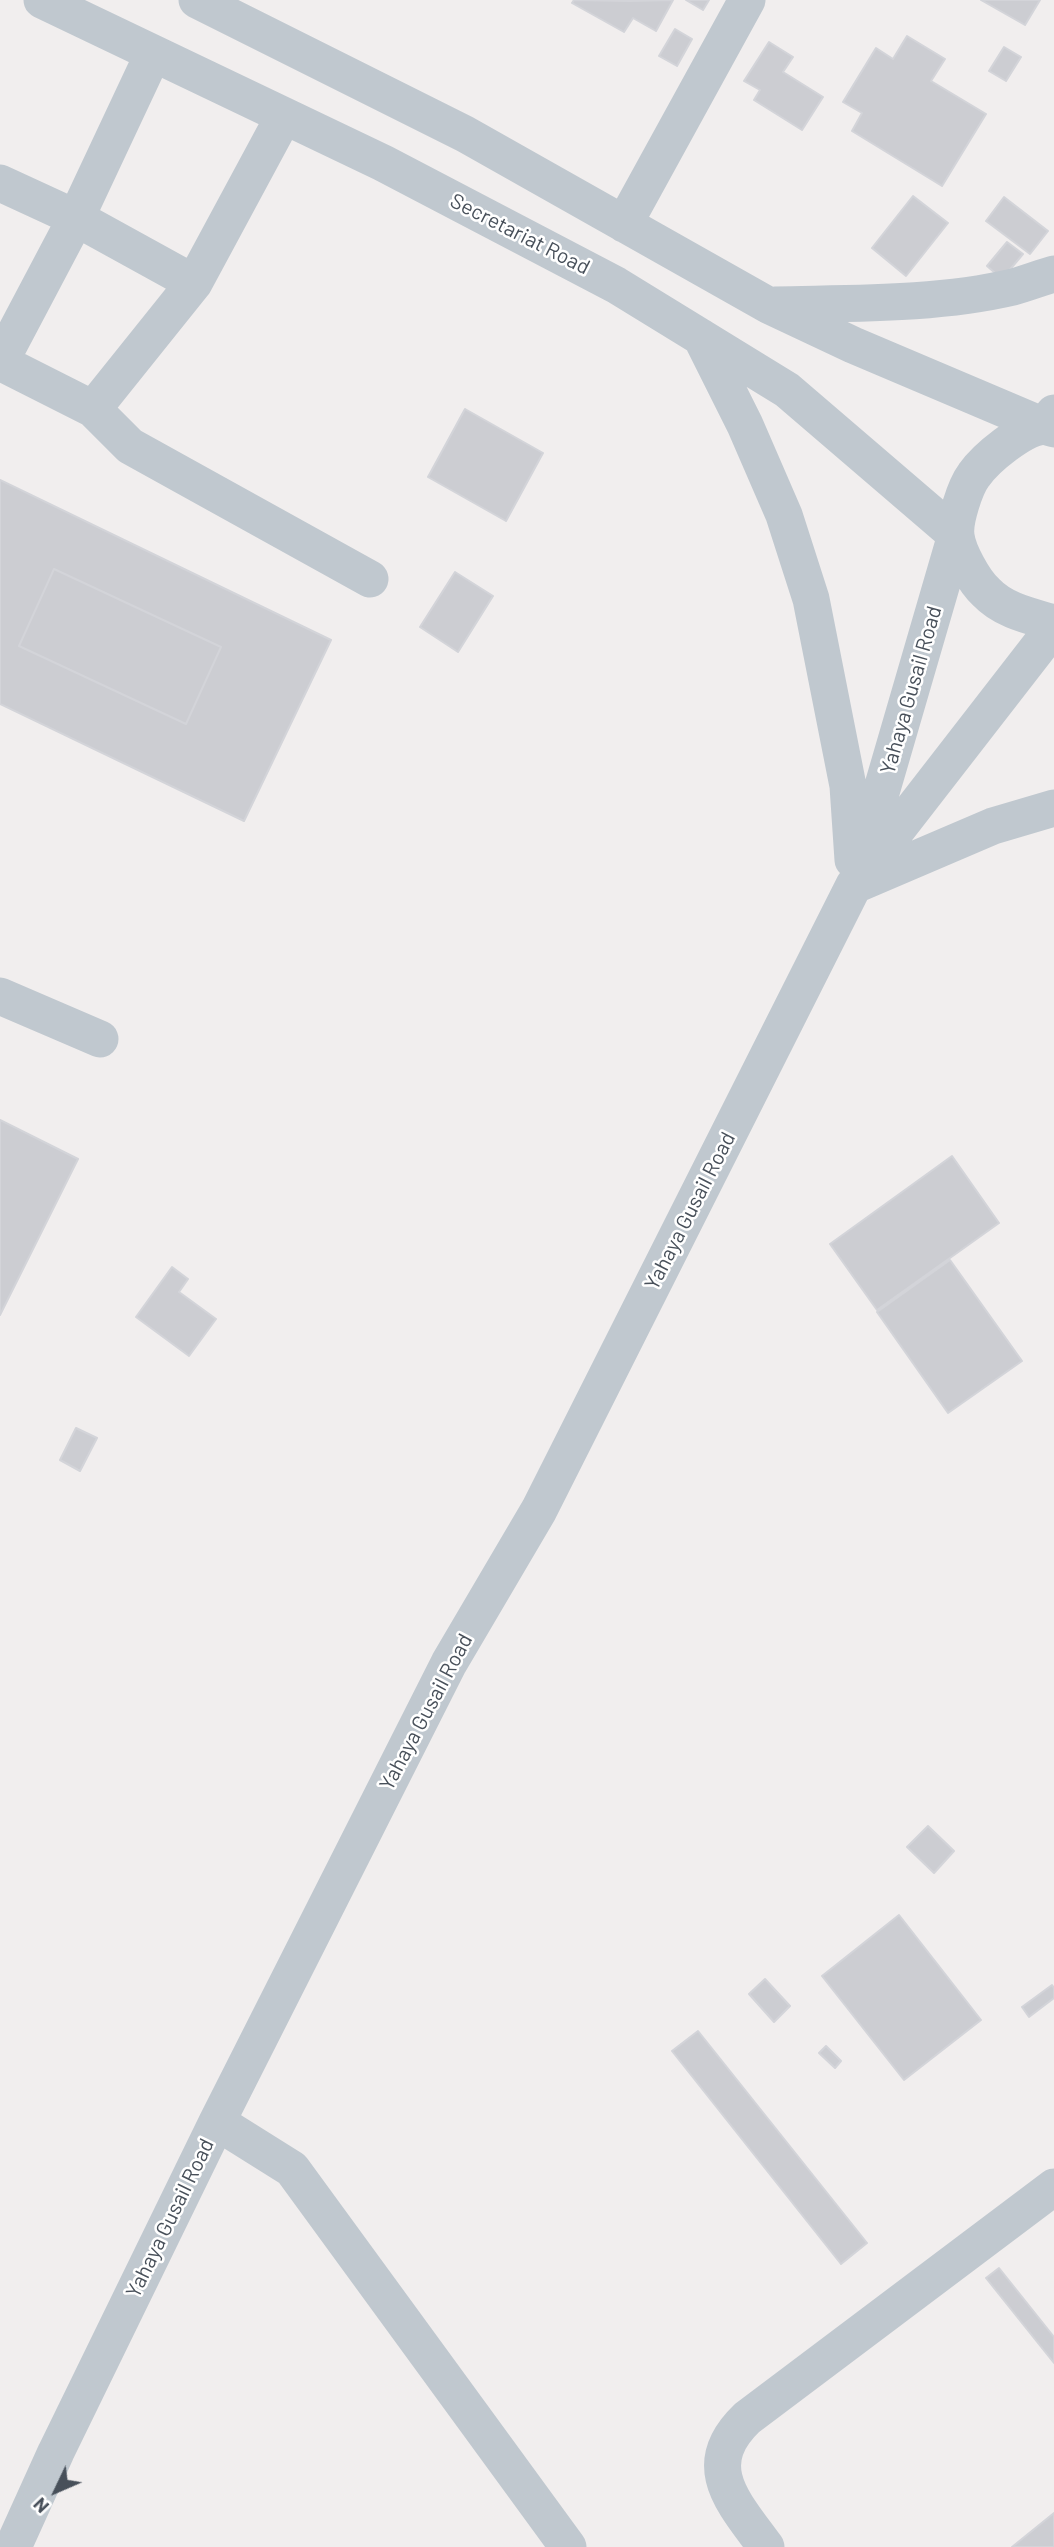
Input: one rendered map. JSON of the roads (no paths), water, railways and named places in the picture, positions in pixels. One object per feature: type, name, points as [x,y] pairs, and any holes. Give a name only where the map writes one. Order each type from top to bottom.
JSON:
[{"type":"street","name":"Secretariat Road","points":[[42,0],[383,163],[616,285],[788,390],[956,535]]},
{"type":"street","points":[[197,0],[464,134],[768,305],[853,345],[1051,423]]},
{"type":"street","points":[[624,224],[747,0]]},
{"type":"street","points":[[153,54],[76,218],[0,362],[93,409],[130,446],[370,579]]},
{"type":"street","points":[[93,409],[194,283],[284,116]]},
{"type":"street","points":[[0,183],[76,218],[194,283]]},
{"type":"street","points":[[768,305],[944,297],[1013,287],[1054,274]]},
{"type":"street","points":[[701,337],[745,425],[784,515],[811,599],[848,786],[854,885],[993,826],[1054,808]]},
{"type":"street","name":"Yahaya Gusail Road","points":[[13,2547],[56,2452],[217,2122],[449,1663],[539,1510],[854,885],[956,535],[961,502],[974,475],[995,453],[1018,436],[1051,423]]},
{"type":"street","points":[[956,535],[968,566],[986,593],[1013,611],[1054,625]]},
{"type":"street","name":"Yahaya Gusail Road","points":[[854,885],[1054,625]]},
{"type":"street","points":[[0,996],[100,1039]]},
{"type":"street","points":[[217,2122],[292,2169],[568,2547]]},
{"type":"street","points":[[766,2547],[729,2496],[724,2483],[723,2456],[727,2442],[736,2429],[1054,2187]]}]
